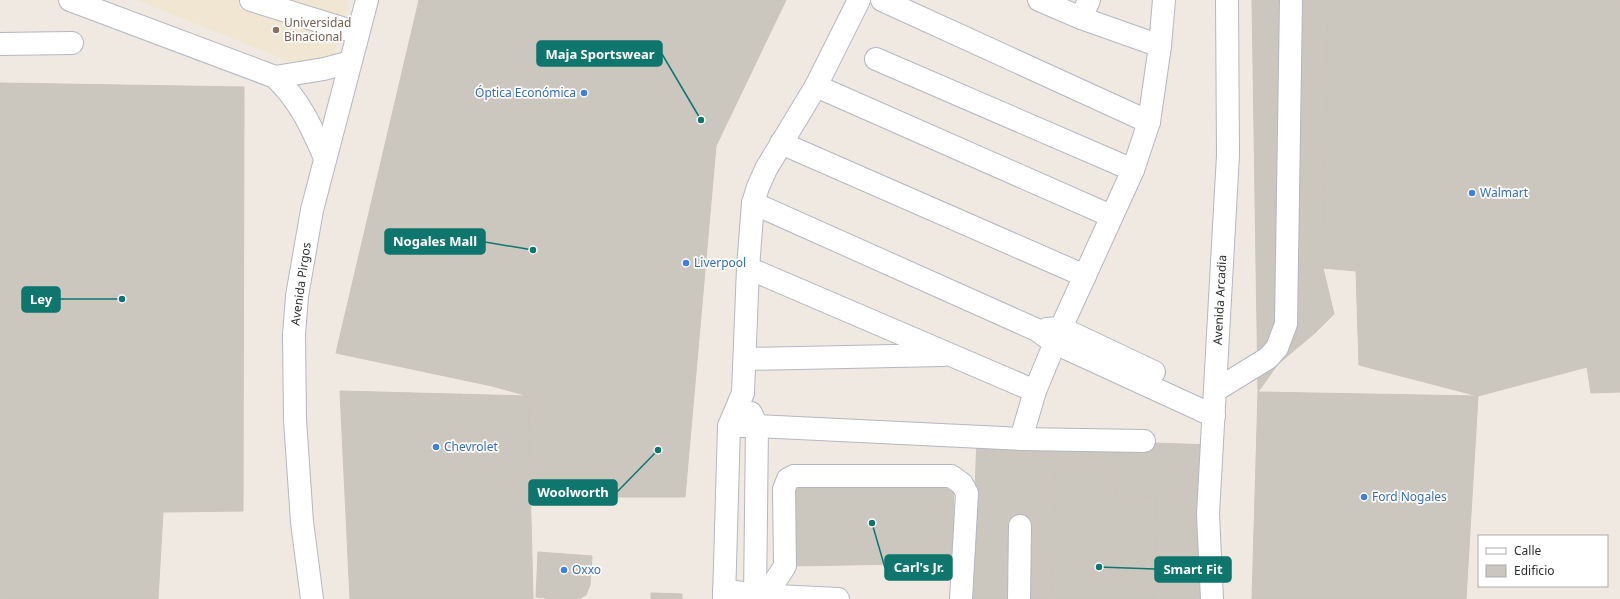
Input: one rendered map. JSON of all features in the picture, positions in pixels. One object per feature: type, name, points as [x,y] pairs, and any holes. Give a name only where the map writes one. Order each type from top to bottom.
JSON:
[{"type":"street","points":[[70,0],[274,77],[295,98],[305,114],[325,158]]},
{"type":"street","points":[[251,0],[358,33]]},
{"type":"street","name":"Avenida Pirgos","points":[[312,599],[302,522],[295,428],[294,335],[297,296],[312,210],[367,0]]},
{"type":"street","points":[[838,599],[724,595],[729,426],[744,393],[748,268],[754,203],[758,187],[766,169],[816,86],[859,0]]},
{"type":"street","points":[[882,0],[1149,122]]},
{"type":"street","points":[[1039,0],[1085,9],[1160,46]]},
{"type":"street","points":[[1021,439],[1035,391],[1111,216],[1133,170],[1149,122],[1160,46],[1164,0]]},
{"type":"street","name":"Avenida Arcadia","points":[[1212,599],[1208,514],[1228,155],[1227,0]]},
{"type":"street","points":[[754,203],[1037,330],[1058,336],[1215,402],[1278,348],[1286,324],[1291,0]]},
{"type":"street","points":[[0,44],[72,43]]},
{"type":"street","points":[[876,59],[1133,170]]},
{"type":"street","points":[[274,77],[324,69],[350,62]]},
{"type":"street","points":[[816,86],[1111,216]]},
{"type":"street","points":[[781,143],[1085,276]]},
{"type":"street","points":[[748,268],[1035,391]]},
{"type":"street","points":[[745,359],[950,355]]},
{"type":"street","points":[[744,393],[757,426],[759,596]]},
{"type":"street","points":[[729,426],[757,426],[1021,439],[1144,441]]},
{"type":"street","points":[[759,596],[785,566],[784,489],[788,479],[794,476],[952,476],[962,484],[967,492],[961,599]]},
{"type":"street","points":[[1019,599],[1020,526]]},
{"type":"shaded area","name":"Universidad Binacional","points":[[137,0],[349,0],[332,60],[296,64]]},
{"type":"building","points":[[419,0],[786,0],[716,146],[685,497],[531,497],[528,396],[492,386],[336,353]]},
{"type":"building","points":[[1252,0],[1328,0],[1323,268],[1334,314],[1315,333],[1278,364],[1258,392]]},
{"type":"building","name":"Walmart","points":[[1328,0],[1620,0],[1620,392],[1591,393],[1587,367],[1478,396],[1359,365],[1356,271],[1323,268]]},
{"type":"building","points":[[0,83],[244,87],[243,511],[163,512],[158,599],[0,599]]},
{"type":"building","name":"Chevrolet","points":[[340,391],[528,396],[533,599],[350,599]]},
{"type":"building","name":"Ford Nogales","points":[[1258,392],[1478,396],[1466,599],[1252,599]]},
{"type":"building","points":[[977,437],[1212,445],[1212,599],[971,599]]},
{"type":"building","points":[[1055,468],[1117,469],[1116,496],[1156,497],[1154,599],[1052,599]]},
{"type":"building","points":[[953,480],[955,563],[791,566],[789,483]]},
{"type":"building","name":"Oxxo","points":[[538,552],[592,556],[590,585],[586,595],[579,599],[553,599],[536,597]]},
{"type":"building","points":[[651,593],[682,594],[682,599],[651,599]]},
{"type":"place","name":"Universidad Binacional","points":[[276,30]]},
{"type":"place","name":"Óptica Económica","points":[[584,93]]},
{"type":"place","name":"Maja Sportswear","points":[[701,120]]},
{"type":"place","name":"Walmart","points":[[1472,193]]},
{"type":"place","name":"Nogales Mall","points":[[533,250]]},
{"type":"place","name":"Liverpool","points":[[686,263]]},
{"type":"place","name":"Ley","points":[[122,299]]},
{"type":"place","name":"Chevrolet","points":[[436,447]]},
{"type":"place","name":"Woolworth","points":[[658,450]]},
{"type":"place","name":"Ford Nogales","points":[[1364,497]]},
{"type":"place","name":"Carl's Jr.","points":[[872,523]]},
{"type":"place","name":"Smart Fit","points":[[1099,567]]},
{"type":"place","name":"Oxxo","points":[[564,570]]}]
